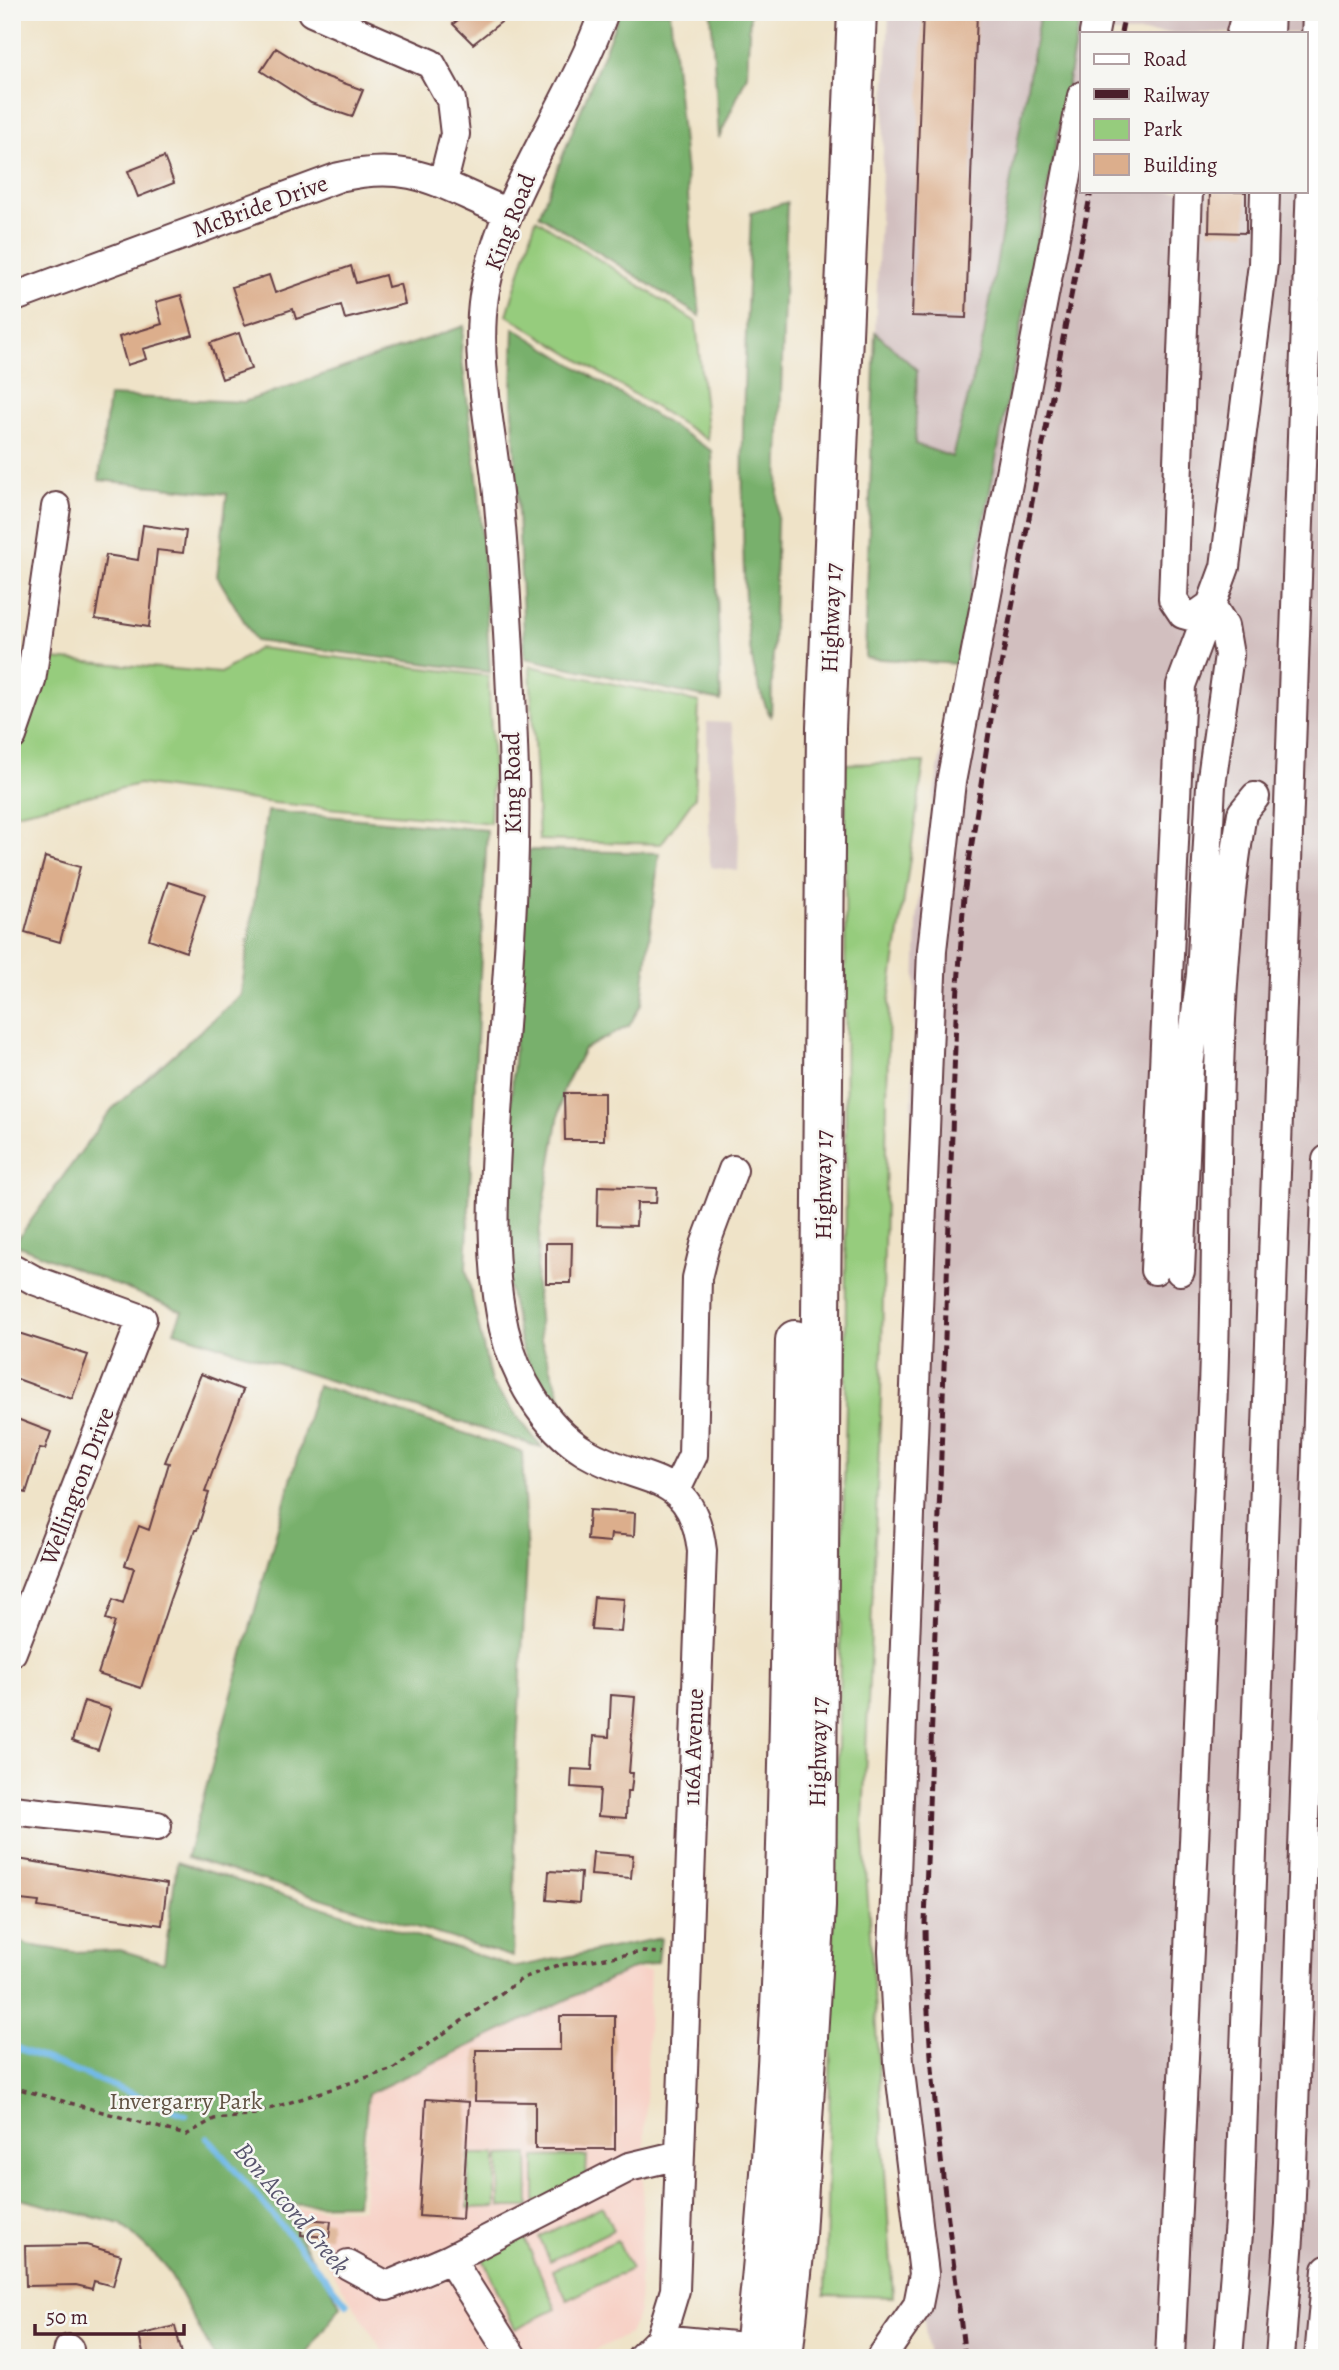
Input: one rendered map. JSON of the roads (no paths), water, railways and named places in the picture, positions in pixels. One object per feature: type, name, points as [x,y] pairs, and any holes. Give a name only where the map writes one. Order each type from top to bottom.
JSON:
[{"type":"highway","name":"Highway 17","points":[[764,2354],[767,2230],[785,1905],[803,730],[833,12]]},
{"type":"highway","name":"Highway 17","points":[[764,2354],[796,2235],[816,1906],[826,728],[857,12]]},
{"type":"street","points":[[312,12],[431,64],[450,100],[454,134],[443,182]]},
{"type":"street","name":"King Road","points":[[604,12],[509,213],[491,266],[482,324],[500,517],[514,775],[511,890],[494,1189],[499,1304],[511,1354],[520,1376],[536,1403],[562,1434],[588,1453],[676,1490]]},
{"type":"street","points":[[1094,32],[1098,12]]},
{"type":"street","points":[[1228,2358],[1239,2221],[1317,12]]},
{"type":"street","points":[[1247,22],[1267,32]]},
{"type":"street","points":[[881,2358],[918,2305],[924,2274],[899,2063],[893,1951],[933,939],[951,782],[1080,106]]},
{"type":"street","name":"McBride Drive","points":[[12,298],[339,177],[384,170],[443,182],[509,213]]},
{"type":"street","points":[[1188,192],[1173,599],[1183,614],[1194,617],[1211,606]]},
{"type":"street","points":[[1211,606],[1224,626],[1229,655],[1211,785],[1201,975],[1168,1271],[1181,685],[1225,567],[1264,264],[1265,192]]},
{"type":"street","points":[[12,736],[31,681],[56,508]]},
{"type":"street","points":[[1170,2358],[1208,1505],[1215,1178],[1225,961],[1242,813],[1255,797]]},
{"type":"street","points":[[1208,844],[1236,851]]},
{"type":"street","points":[[1280,2358],[1290,2224],[1327,1160]]},
{"type":"street","points":[[676,1490],[693,1455],[697,1278],[705,1245],[733,1170]]},
{"type":"street","name":"Wellington Drive","points":[[12,1268],[34,1279],[142,1319],[12,1652]]},
{"type":"street","name":"116A Avenue","points":[[656,2351],[675,2290],[702,1552],[699,1527],[676,1490]]},
{"type":"street","points":[[12,1810],[157,1826]]},
{"type":"street","points":[[348,2265],[387,2286],[450,2259],[629,2167],[679,2155]]},
{"type":"street","points":[[450,2259],[513,2358]]},
{"type":"street","points":[[1320,2358],[1327,2270]]},
{"type":"street","points":[[656,2351],[764,2354]]},
{"type":"waterway","name":"Bon Accord Creek","points":[[12,2046],[186,2115]]},
{"type":"waterway","name":"Bon Accord Creek","points":[[207,2137],[347,2304]]},
{"type":"railway","points":[[1121,32],[1125,12]]},
{"type":"railway","points":[[965,2358],[934,2087],[925,1923],[956,1017],[964,895],[992,713],[1091,192]]},
{"type":"park label","name":"Invergarry Park","points":[[186,2101]]}]
